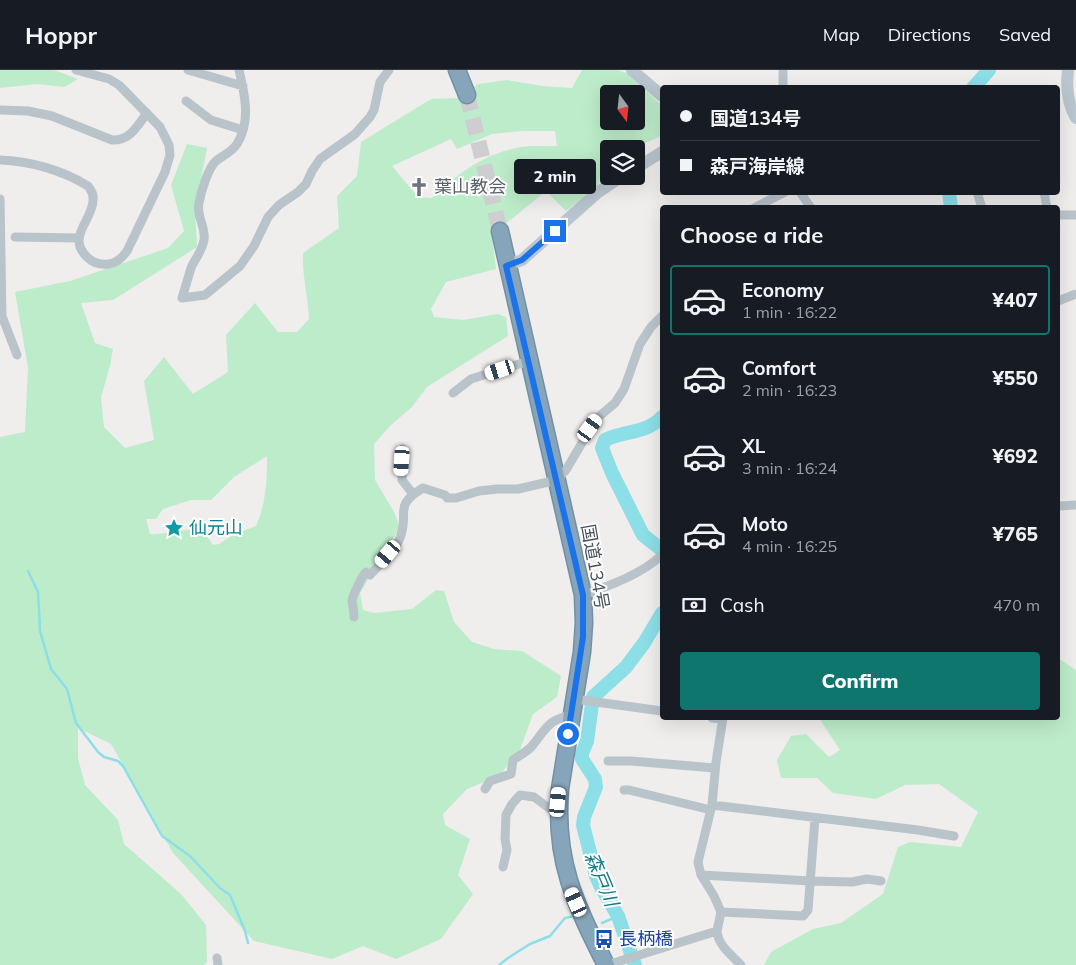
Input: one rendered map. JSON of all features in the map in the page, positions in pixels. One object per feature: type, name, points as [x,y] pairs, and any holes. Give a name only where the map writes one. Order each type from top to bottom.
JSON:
[{"type":"highway","points":[[457,70],[467,95]]},
{"type":"highway","name":"国道134号","points":[[500,231],[506,266],[583,595],[581,700],[572,715],[560,789],[558,814],[560,850],[572,892],[607,965]]},
{"type":"main road","points":[[632,70],[660,94]]},
{"type":"main road","points":[[1068,70],[1068,110]]},
{"type":"main road","points":[[645,162],[660,153]]},
{"type":"main road","points":[[506,266],[522,260],[597,193],[609,185]]},
{"type":"street","points":[[0,160],[40,165],[88,186],[93,194],[93,204],[79,238],[82,251],[94,263],[104,265],[114,263],[122,258],[165,172],[170,155],[169,145],[166,137],[147,113],[119,85],[109,79],[76,70]]},
{"type":"street","points":[[188,70],[243,86]]},
{"type":"street","points":[[239,70],[246,115],[243,130],[236,145],[228,155],[216,161],[209,170],[198,205],[204,241],[192,267],[182,298],[205,295],[240,266],[254,246],[268,217],[279,205],[306,184],[320,160],[355,134],[370,117],[374,110],[380,82],[390,70]]},
{"type":"street","points":[[783,70],[783,85]]},
{"type":"street","points":[[186,101],[211,120],[243,130]]},
{"type":"street","points":[[0,110],[46,114],[119,141],[130,135],[147,113]]},
{"type":"street","points":[[760,205],[779,195]]},
{"type":"street","points":[[0,199],[2,316],[17,355]]},
{"type":"street","points":[[1060,215],[1076,215]]},
{"type":"street","points":[[15,237],[79,238]]},
{"type":"street","points":[[1060,300],[1076,294]]},
{"type":"street","points":[[354,617],[352,598],[362,576],[366,572],[370,575],[399,540],[402,531],[405,502],[413,494],[423,488],[445,495],[447,498],[456,498],[497,489],[518,489],[557,480],[566,470],[596,420],[615,403],[624,389],[640,344],[660,318]]},
{"type":"street","points":[[453,393],[471,379],[529,361]]},
{"type":"street","points":[[403,450],[402,480],[413,494]]},
{"type":"street","points":[[1060,506],[1076,505]]},
{"type":"street","points":[[583,595],[610,586],[652,564],[660,558]]},
{"type":"street","points":[[581,700],[660,711]]},
{"type":"street","points":[[485,790],[490,781],[511,774],[513,760],[532,747],[546,726],[572,715]]},
{"type":"street","points":[[723,720],[715,768],[712,807],[700,852],[698,868],[721,912],[717,931],[719,941],[741,965]]},
{"type":"street","points":[[608,761],[631,761],[715,768]]},
{"type":"street","points":[[624,790],[712,807],[918,830],[954,836]]},
{"type":"street","points":[[503,867],[507,850],[504,839],[506,814],[520,795],[534,797],[558,814]]},
{"type":"street","points":[[721,912],[803,916],[808,910],[815,818]]},
{"type":"street","points":[[701,874],[810,881],[881,881]]},
{"type":"street","points":[[607,965],[717,931]]},
{"type":"green space","points":[[0,70],[54,70],[78,79],[64,87],[37,84],[0,88]]},
{"type":"green space","points":[[582,70],[618,70],[629,74],[640,85],[600,85],[600,130],[645,130],[645,90],[660,104],[660,137],[645,143],[645,140],[600,140],[600,176],[598,186],[566,211],[546,191],[492,235],[496,269],[446,282],[431,309],[434,317],[463,320],[498,314],[506,317],[508,336],[427,387],[412,407],[391,425],[374,444],[375,480],[394,512],[400,527],[360,593],[363,610],[374,613],[412,609],[436,590],[444,591],[454,622],[472,642],[494,649],[522,651],[561,676],[557,697],[533,714],[520,750],[499,776],[467,789],[443,814],[445,825],[470,839],[458,875],[473,894],[441,939],[396,959],[363,946],[332,959],[254,941],[173,853],[111,744],[78,728],[78,758],[85,785],[118,820],[124,844],[181,894],[206,925],[207,962],[204,965],[0,965],[0,437],[25,432],[28,368],[15,292],[70,281],[168,248],[184,231],[171,185],[187,144],[207,148],[195,211],[197,247],[113,300],[81,303],[95,343],[113,349],[101,397],[104,427],[125,448],[154,440],[144,381],[164,357],[193,394],[228,372],[226,335],[255,303],[278,332],[297,332],[309,319],[303,270],[303,253],[339,228],[337,196],[357,176],[361,142],[431,99],[460,98],[478,84],[507,80],[543,86],[572,88]],"holes":[[[522,131],[555,131],[557,146],[522,147],[496,154],[462,172],[432,198],[418,197],[392,166],[451,139],[457,149],[492,134]],[[267,456],[267,474],[262,509],[256,526],[233,535],[219,544],[213,545],[206,535],[193,530],[150,534],[146,519],[156,519],[163,509],[191,500],[211,500],[234,477]]]},
{"type":"green space","points":[[1060,659],[1076,670],[1076,965],[764,965],[771,952],[813,929],[841,923],[883,894],[898,847],[910,842],[961,847],[978,812],[939,784],[905,785],[876,799],[833,793],[817,778],[781,778],[777,760],[791,736],[806,734],[829,757],[840,750],[820,720],[1060,720]]},
{"type":"waterway","name":"森戸川","points":[[976,85],[989,70]]},
{"type":"waterway","name":"森戸川","points":[[949,195],[951,205]]},
{"type":"waterway","name":"森戸川","points":[[660,419],[642,429],[605,440],[602,448],[612,473],[643,535],[660,548]]},
{"type":"waterway","points":[[28,571],[38,592],[40,631],[51,669],[67,689],[76,723],[98,752],[104,757],[118,761],[123,766],[162,836],[190,856],[220,888],[230,895],[248,943]]},
{"type":"waterway","name":"森戸川","points":[[635,965],[618,916],[596,876],[583,825],[584,817],[596,787],[595,779],[582,759],[582,753],[587,741],[593,697],[626,667],[644,643],[660,616]]},
{"type":"waterway","points":[[499,965],[530,944],[550,936],[565,918],[575,916]]},
{"type":"waterway","points":[[602,923],[618,916]]},
{"type":"tunnel","points":[[467,95],[500,231]]},
{"type":"place","name":"葉山教会","points":[[419,187]]},
{"type":"place","name":"仙元山","points":[[174,528]]},
{"type":"place","name":"長柄橋","points":[[604,939]]},
{"type":"route","points":[[555,231],[522,260],[506,266],[545,426],[583,595],[582,652],[568,734]]}]
